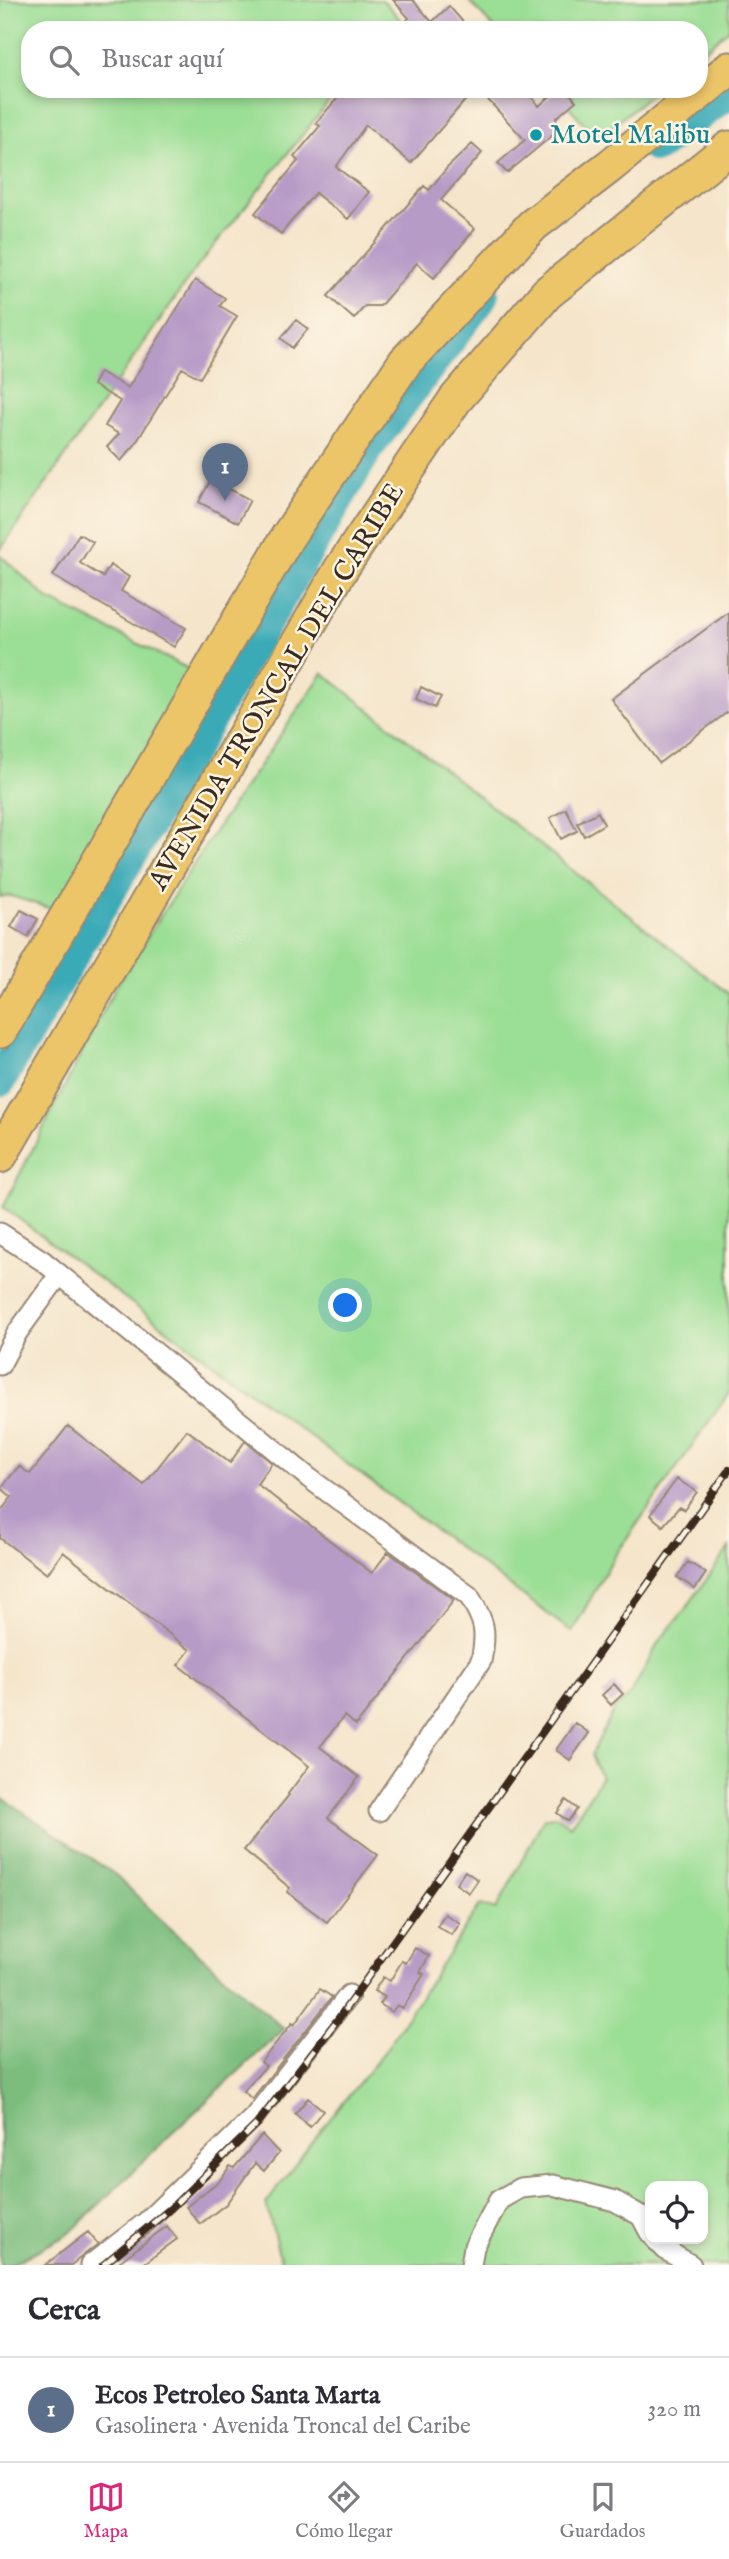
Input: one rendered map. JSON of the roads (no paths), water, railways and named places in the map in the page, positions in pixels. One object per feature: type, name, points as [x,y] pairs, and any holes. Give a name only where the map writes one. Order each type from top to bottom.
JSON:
[{"type":"highway","points":[[708,86],[729,69]]},
{"type":"highway","points":[[0,1031],[288,536],[405,362],[533,225],[693,98]]},
{"type":"highway","name":"AVENIDA TRONCAL DEL CARIBE","points":[[0,1156],[341,569],[455,400],[547,293],[729,148]]},
{"type":"street","points":[[0,1233],[43,1261],[309,1478],[469,1596],[483,1619],[486,1637],[481,1661],[379,1811]]},
{"type":"street","points":[[0,1365],[17,1333],[59,1275]]},
{"type":"street","points":[[90,2265],[146,2222],[254,2117],[349,1995]]},
{"type":"street","points":[[471,2265],[474,2247],[499,2200],[520,2188],[553,2185],[615,2201],[641,2216],[645,2224]]},
{"type":"street","points":[[660,2244],[691,2265]]},
{"type":"waterway","points":[[657,147],[729,93]]},
{"type":"waterway","points":[[0,1081],[368,448],[483,296]]},
{"type":"railway","points":[[103,2265],[171,2208],[257,2124],[338,2019],[729,1470]]},
{"type":"place","name":"Motel Malibu","points":[[536,135]]},
{"type":"place","name":"Ecos Petroleo Santa Marta","points":[[225,501]]}]
